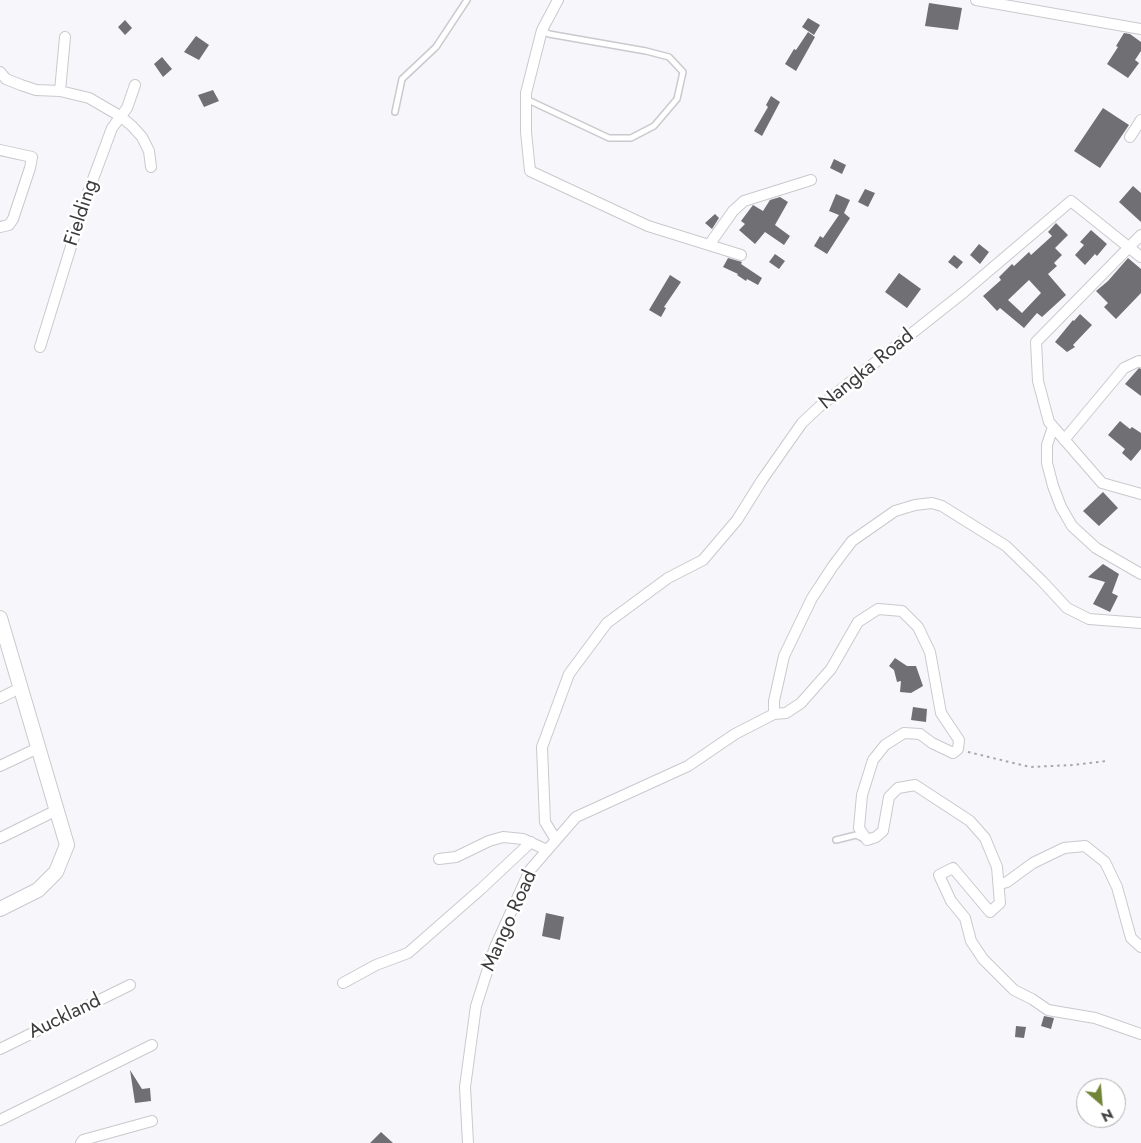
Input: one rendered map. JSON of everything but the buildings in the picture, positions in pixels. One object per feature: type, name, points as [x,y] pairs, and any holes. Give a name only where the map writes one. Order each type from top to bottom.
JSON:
[{"type":"street","points":[[558,0],[542,30],[526,93],[526,132],[530,171],[648,226],[741,255]]},
{"type":"street","points":[[976,0],[991,1],[1141,29]]},
{"type":"street","points":[[60,91],[65,37]]},
{"type":"street","points":[[0,72],[6,79],[21,86],[36,90],[60,91],[89,98],[120,116],[142,137],[149,151],[151,167]]},
{"type":"street","name":"Fielding","points":[[40,347],[86,198],[112,128],[127,108],[135,85]]},
{"type":"street","points":[[1130,137],[1141,120]]},
{"type":"street","points":[[0,150],[32,156],[30,168],[13,219],[9,225],[0,227]]},
{"type":"street","points":[[709,245],[733,211],[744,202],[811,180]]},
{"type":"street","name":"Nangka Road","points":[[556,840],[545,822],[542,747],[569,674],[607,623],[668,578],[702,560],[737,520],[762,480],[802,424],[819,407],[964,292],[1071,201],[1129,248]]},
{"type":"street","points":[[1141,235],[1036,342],[1038,382],[1049,422],[1102,483],[1141,494]]},
{"type":"street","points":[[1129,248],[1141,257]]},
{"type":"street","points":[[1064,440],[1124,368],[1139,361],[1141,362]]},
{"type":"street","points":[[1053,427],[1046,445],[1047,463],[1058,500],[1072,526],[1096,548],[1141,574]]},
{"type":"street","points":[[774,714],[774,701],[784,656],[812,598],[833,566],[852,541],[895,511],[915,505],[932,503],[942,506],[1006,546],[1067,608],[1089,619],[1141,623]]},
{"type":"street","name":"Mango Road","points":[[468,1143],[465,1087],[476,1006],[499,938],[530,870],[576,816],[688,766],[735,734],[774,714],[786,713],[802,703],[831,668],[858,622],[878,609],[902,611],[918,627],[930,652],[941,713],[959,740],[958,749]]},
{"type":"street","points":[[0,909],[38,890],[56,872],[67,845],[1,623]]},
{"type":"street","points":[[0,698],[20,688]]},
{"type":"street","points":[[958,749],[953,753],[932,743],[920,734],[904,733],[885,745],[873,760],[862,795],[859,828],[867,840],[876,837],[883,831],[889,797],[898,788],[915,785],[970,821],[985,838],[997,867],[1000,884],[1000,903],[990,912],[953,868],[939,875],[951,901],[965,918],[971,942],[983,959],[1014,990],[1048,1010],[1095,1018],[1141,1034]]},
{"type":"street","points":[[0,766],[38,748]]},
{"type":"street","points":[[0,838],[58,810]]},
{"type":"street","points":[[439,859],[456,857],[489,841],[503,837],[523,839],[547,850]]},
{"type":"street","points":[[343,983],[376,965],[408,953],[481,890],[530,842]]},
{"type":"street","points":[[1000,884],[1007,882],[1033,864],[1064,848],[1085,846],[1105,862],[1117,887],[1132,938],[1141,948]]},
{"type":"street","name":"Auckland","points":[[0,1049],[130,985]]},
{"type":"street","points":[[0,1120],[152,1045]]},
{"type":"street","points":[[81,1143],[83,1140],[152,1121]]},
{"type":"lane","points":[[395,112],[402,79],[436,47],[467,0]]},
{"type":"lane","points":[[526,98],[609,138],[631,138],[654,126],[678,99],[683,72],[669,57],[646,51],[549,34],[542,30]]},
{"type":"lane","points":[[836,840],[856,835],[867,840]]},
{"type":"path","points":[[958,749],[1030,767],[1106,761]]}]
